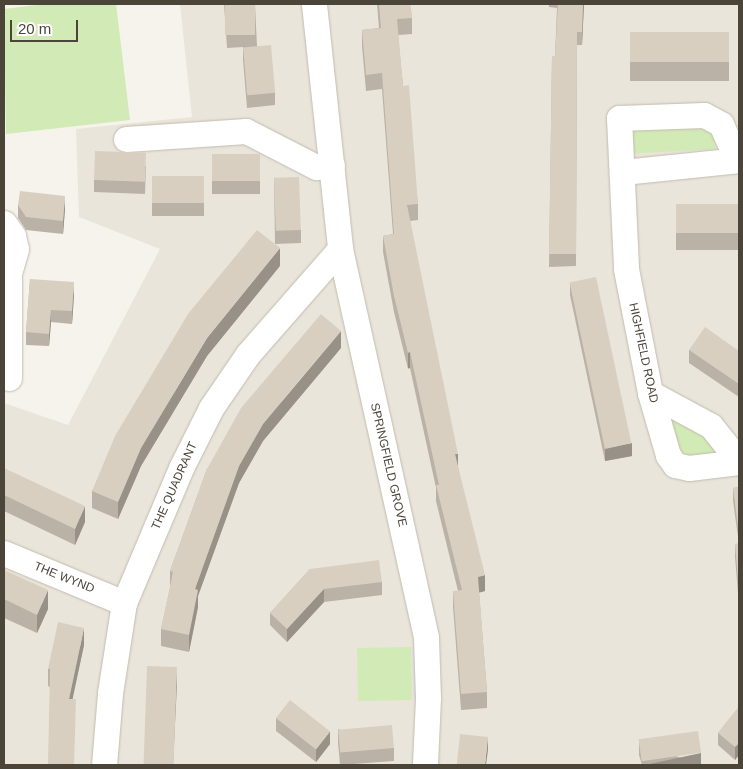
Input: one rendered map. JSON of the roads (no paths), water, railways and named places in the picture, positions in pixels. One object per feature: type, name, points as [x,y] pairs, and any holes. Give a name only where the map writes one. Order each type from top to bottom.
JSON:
[{"type":"street","name":"SPRINGFIELD GROVE","points":[[314,4],[340,249],[426,638],[428,698],[424,765]]},
{"type":"street","name":"HIGHFIELD ROAD","points":[[738,160],[720,124],[704,115],[619,118],[626,269],[650,393],[668,455],[675,465],[689,468],[739,461]]},
{"type":"street","points":[[126,139],[246,131],[316,167],[332,165]]},
{"type":"street","points":[[623,172],[738,160]]},
{"type":"street","points":[[4,223],[13,236],[16,249],[9,274],[9,378]]},
{"type":"street","name":"THE QUADRANT","points":[[104,765],[110,693],[124,603],[181,468],[211,408],[248,354],[340,249]]},
{"type":"street","points":[[650,393],[712,426],[739,461]]},
{"type":"street","name":"THE WYND","points":[[4,553],[124,603]]}]
